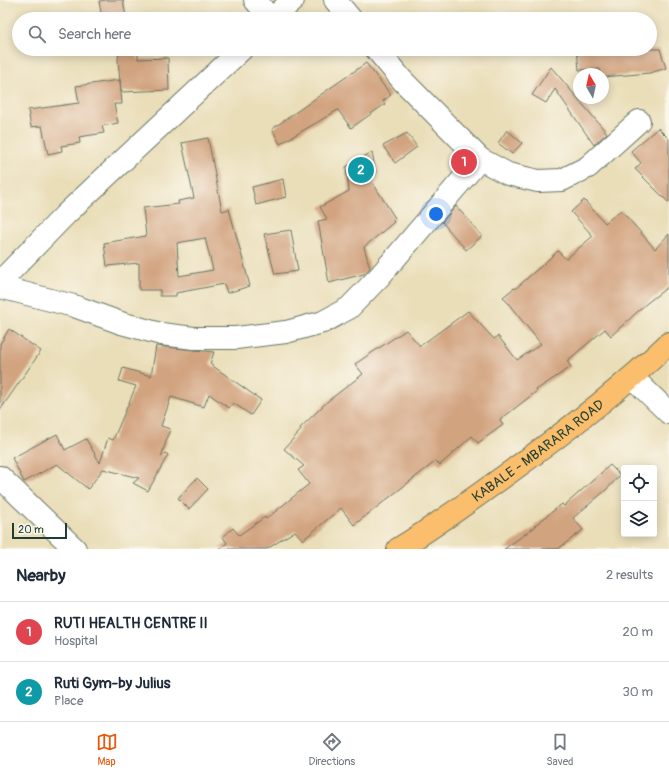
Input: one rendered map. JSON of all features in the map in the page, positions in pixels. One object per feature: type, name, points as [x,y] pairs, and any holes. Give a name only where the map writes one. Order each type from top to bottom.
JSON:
[{"type":"main road","name":"KABALE - MBARARA ROAD","points":[[398,549],[431,529],[572,428],[633,378],[669,343]]},
{"type":"street","points":[[255,0],[266,12]]},
{"type":"street","points":[[280,12],[293,0]]},
{"type":"street","points":[[335,0],[345,12]]},
{"type":"street","points":[[0,282],[66,214],[235,56]]},
{"type":"street","points":[[382,56],[402,80],[480,159],[508,174],[538,181],[562,180],[588,167],[639,121]]},
{"type":"street","points":[[0,287],[74,306],[161,334],[194,338],[236,338],[286,332],[323,322],[349,308],[379,277],[480,159]]},
{"type":"street","points":[[633,378],[669,413]]},
{"type":"street","points":[[0,477],[75,549]]},
{"type":"building","points":[[123,0],[125,12],[101,12],[99,1]]},
{"type":"building","points":[[657,49],[660,49],[666,68],[650,73],[609,76],[609,68],[579,68],[578,56],[657,56]]},
{"type":"building","points":[[118,56],[138,56],[138,59],[168,58],[169,90],[121,92]]},
{"type":"building","points":[[366,63],[391,95],[383,101],[385,104],[351,128],[338,110],[280,144],[272,129]]},
{"type":"building","points":[[551,67],[573,93],[573,104],[582,104],[607,133],[594,145],[555,89],[546,103],[532,95]]},
{"type":"building","points":[[120,80],[122,104],[114,104],[118,123],[102,126],[104,133],[79,137],[80,143],[61,146],[62,151],[48,154],[42,126],[31,127],[28,110],[79,103],[76,86]]},
{"type":"building","points":[[658,128],[669,139],[669,203],[635,169],[641,163],[631,151]]},
{"type":"building","points":[[507,130],[522,143],[512,154],[498,143]]},
{"type":"building","points":[[407,133],[417,147],[395,163],[383,146]]},
{"type":"building","points":[[208,138],[222,211],[229,209],[250,286],[227,293],[224,284],[176,293],[176,296],[160,296],[160,290],[139,290],[139,263],[107,266],[104,243],[146,236],[143,208],[179,204],[178,201],[194,198],[182,143]],"holes":[[[205,238],[213,270],[179,276],[177,243]]]},
{"type":"building","points":[[372,152],[376,174],[369,177],[395,218],[393,220],[394,222],[364,247],[370,268],[364,274],[329,283],[318,221],[327,219],[320,207],[349,191],[346,167]]},
{"type":"building","points":[[283,179],[286,197],[256,205],[252,187]]},
{"type":"building","points":[[584,200],[605,223],[621,210],[655,249],[669,234],[669,286],[647,303],[611,336],[605,329],[567,361],[571,367],[536,390],[537,391],[500,420],[503,425],[478,443],[472,436],[440,465],[436,461],[354,525],[341,508],[303,540],[295,531],[267,549],[219,549],[227,543],[223,537],[233,528],[239,535],[265,517],[266,519],[309,484],[298,470],[304,466],[284,449],[301,430],[300,428],[328,401],[363,374],[355,364],[406,330],[420,346],[468,311],[494,339],[498,336],[517,360],[541,344],[503,297],[514,288],[515,289],[558,251],[566,259],[593,236],[571,212]]},
{"type":"building","points":[[456,206],[482,236],[466,250],[442,222]]},
{"type":"building","points":[[291,230],[298,271],[275,274],[264,234]]},
{"type":"building","points":[[9,329],[41,351],[0,410],[0,344]]},
{"type":"building","points":[[156,346],[214,352],[210,364],[261,400],[251,415],[233,403],[229,408],[209,394],[204,407],[171,397],[161,426],[170,429],[161,457],[166,453],[168,455],[148,491],[133,483],[139,478],[103,469],[88,489],[57,464],[24,482],[12,458],[57,434],[65,450],[86,439],[100,463],[108,438],[113,440],[136,386],[119,381],[123,368],[151,376]]},
{"type":"building","points":[[610,465],[620,475],[606,490],[573,518],[583,530],[558,549],[504,549],[535,527],[534,526],[562,504],[564,506]]},
{"type":"building","points":[[197,478],[208,489],[189,509],[178,498]]},
{"type":"place","name":"RUTI HEALTH CENTRE II","points":[[464,162]]},
{"type":"place","name":"Ruti Gym-by Julius","points":[[361,170]]}]
